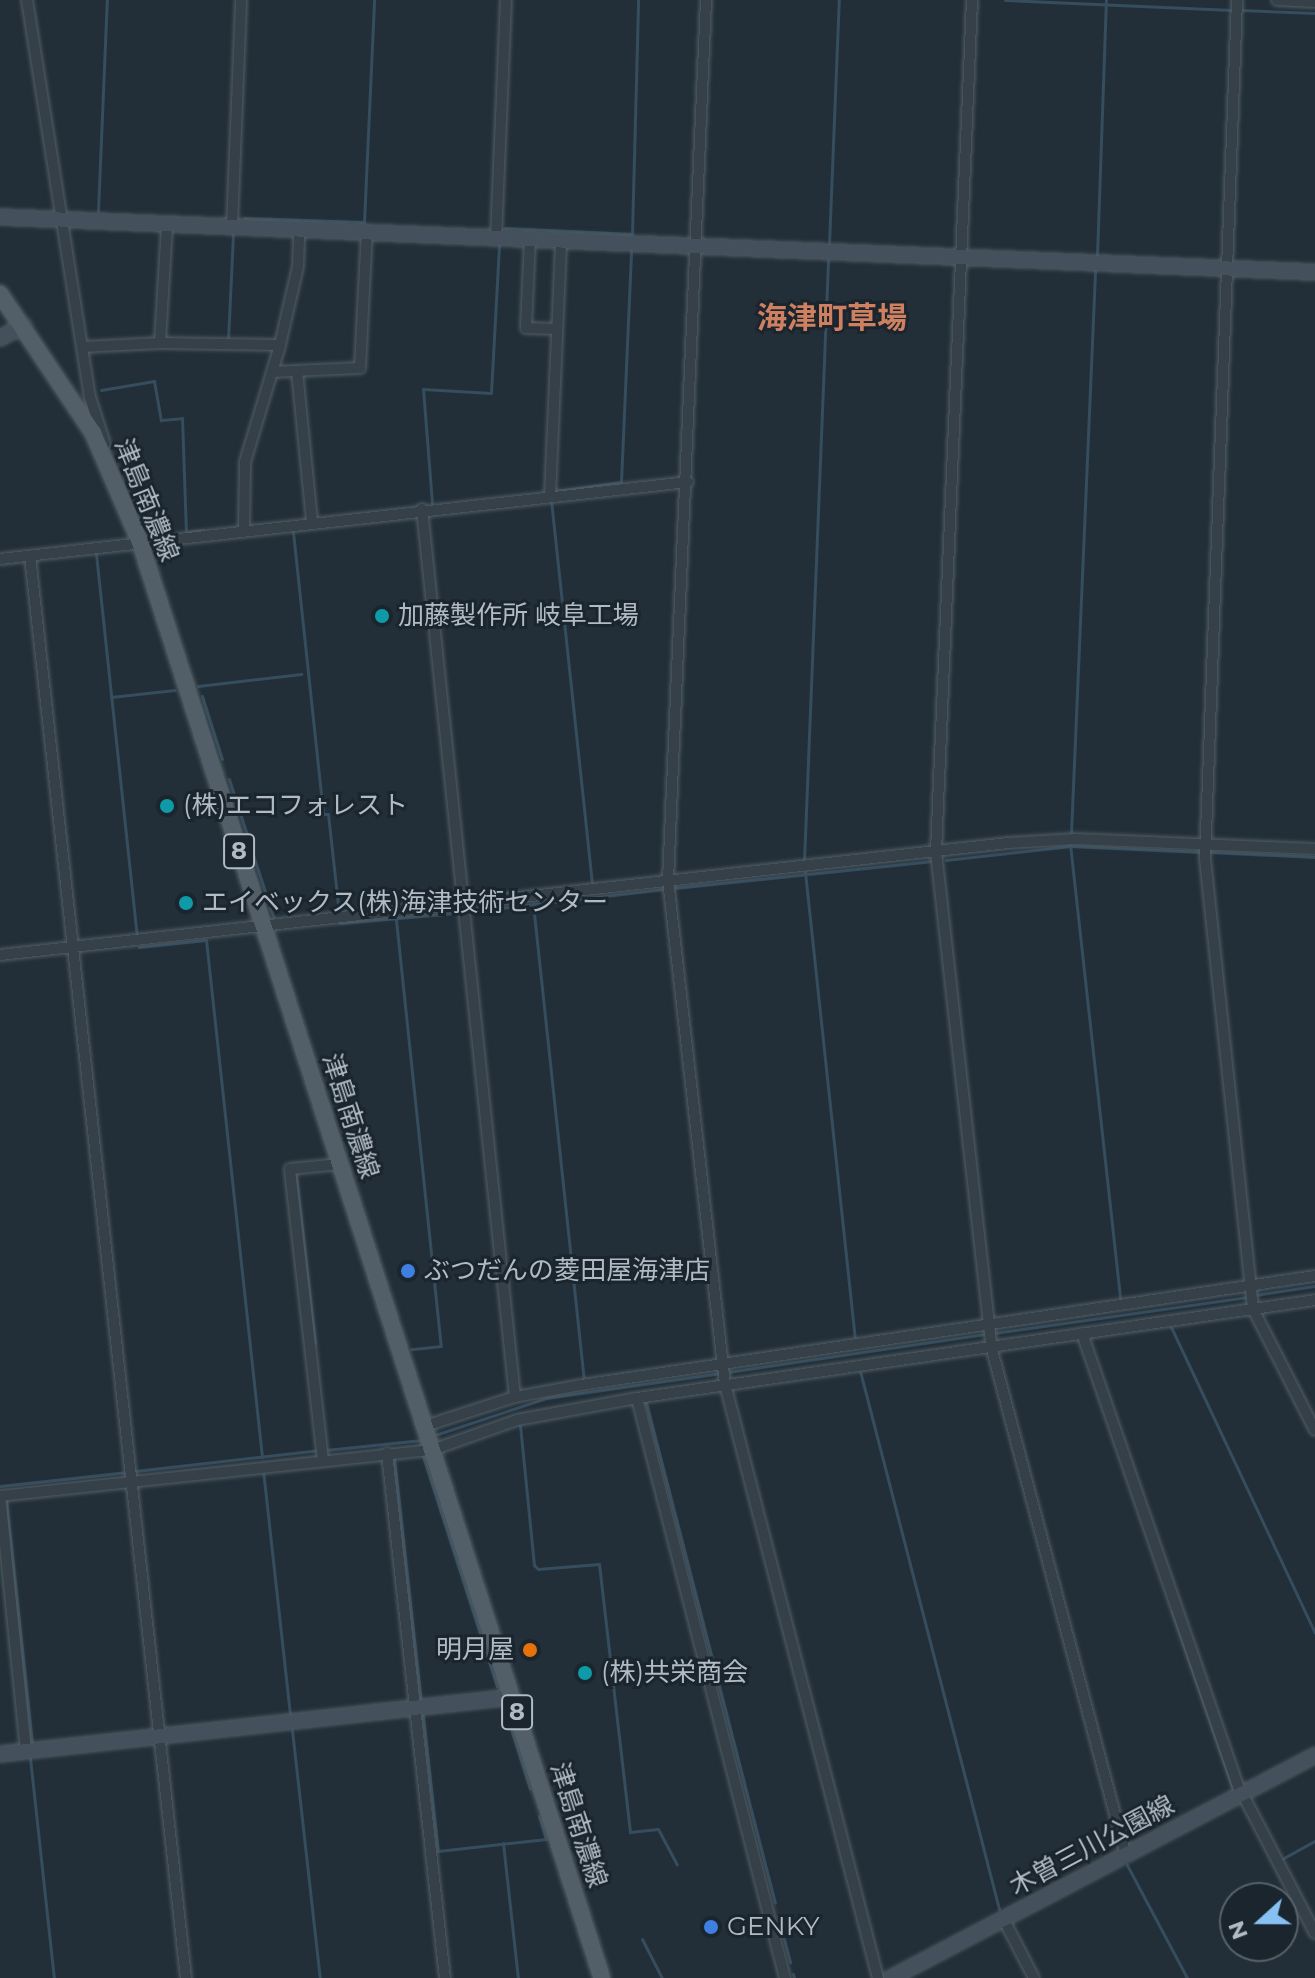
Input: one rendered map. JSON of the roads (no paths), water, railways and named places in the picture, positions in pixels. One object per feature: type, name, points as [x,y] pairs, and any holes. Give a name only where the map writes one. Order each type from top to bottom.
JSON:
[{"type":"main road","name":"津島南濃線","points":[[0,294],[78,406],[112,473],[140,542],[602,1978]]},
{"type":"street","points":[[27,0],[90,397],[112,473]]},
{"type":"street","points":[[232,227],[241,0]]},
{"type":"street","points":[[496,238],[506,0]]},
{"type":"street","points":[[706,0],[688,482],[668,880],[724,1383],[878,1978]]},
{"type":"street","points":[[972,0],[936,852],[991,1344],[1126,1856]]},
{"type":"street","points":[[1237,0],[1204,844],[1253,1307],[1315,1430]]},
{"type":"street","points":[[1277,0],[1315,2]]},
{"type":"street","points":[[0,217],[1315,272]]},
{"type":"street","points":[[160,343],[167,224]]},
{"type":"street","points":[[244,529],[245,462],[280,345],[298,267],[299,229]]},
{"type":"street","points":[[272,372],[360,368],[367,231]]},
{"type":"street","points":[[530,239],[526,328],[557,329]]},
{"type":"street","points":[[550,496],[561,241]]},
{"type":"street","points":[[0,338],[24,325]]},
{"type":"street","points":[[83,347],[160,343],[280,345]]},
{"type":"street","points":[[297,371],[312,521]]},
{"type":"street","points":[[0,559],[312,521],[688,482]]},
{"type":"street","points":[[422,509],[515,1397]]},
{"type":"street","points":[[30,556],[186,1978]]},
{"type":"street","points":[[0,955],[668,880],[1075,839],[1315,849]]},
{"type":"street","points":[[323,1459],[290,1169],[340,1164]]},
{"type":"street","points":[[26,1751],[0,1496],[131,1475],[387,1453],[429,1438],[515,1397],[1315,1276]]},
{"type":"street","points":[[429,1438],[724,1383],[1315,1300]]},
{"type":"street","points":[[1082,1333],[1241,1793],[1315,1933]]},
{"type":"street","points":[[637,1398],[785,1978]]},
{"type":"street","points":[[387,1453],[445,1978]]},
{"type":"street","points":[[0,1754],[512,1697]]},
{"type":"street","name":"木曽三川公園線","points":[[891,1978],[1315,1755]]},
{"type":"street","points":[[1004,1920],[1034,1978]]},
{"type":"waterway","points":[[98,211],[107,0]]},
{"type":"waterway","points":[[244,218],[364,222],[374,0]]},
{"type":"waterway","points":[[505,228],[632,234],[638,0]]},
{"type":"waterway","points":[[829,244],[839,0]]},
{"type":"waterway","points":[[1005,0],[1232,10]]},
{"type":"waterway","points":[[1097,256],[1106,0]]},
{"type":"waterway","points":[[1242,10],[1315,13]]},
{"type":"waterway","points":[[228,340],[233,235]]},
{"type":"waterway","points":[[432,503],[423,389],[491,393],[499,245]]},
{"type":"waterway","points":[[556,491],[621,482],[631,250]]},
{"type":"waterway","points":[[804,861],[828,260]]},
{"type":"waterway","points":[[1071,833],[1095,271]]},
{"type":"waterway","points":[[101,390],[154,381],[161,420],[182,418],[186,532],[203,530]]},
{"type":"waterway","points":[[551,500],[592,885]]},
{"type":"waterway","points":[[293,532],[323,814],[328,814],[339,914]]},
{"type":"waterway","points":[[96,554],[137,936]]},
{"type":"waterway","points":[[198,686],[301,674]]},
{"type":"waterway","points":[[111,697],[175,690]]},
{"type":"waterway","points":[[202,696],[222,759]]},
{"type":"waterway","points":[[229,779],[248,838]]},
{"type":"waterway","points":[[1070,844],[1120,1300]]},
{"type":"waterway","points":[[946,860],[1070,846],[1201,852]]},
{"type":"waterway","points":[[251,849],[265,891]]},
{"type":"waterway","points":[[1210,852],[1315,857]]},
{"type":"waterway","points":[[675,888],[931,861]]},
{"type":"waterway","points":[[805,872],[855,1337]]},
{"type":"waterway","points":[[467,912],[665,889]]},
{"type":"waterway","points":[[533,904],[584,1378]]},
{"type":"waterway","points":[[270,908],[274,918]]},
{"type":"waterway","points":[[340,923],[456,913]]},
{"type":"waterway","points":[[396,920],[441,1346],[411,1349]]},
{"type":"waterway","points":[[139,947],[206,940],[262,1457]]},
{"type":"waterway","points":[[296,1176],[315,1343]]},
{"type":"waterway","points":[[1255,1295],[1315,1286]]},
{"type":"waterway","points":[[994,1333],[1247,1297]]},
{"type":"waterway","points":[[1171,1327],[1315,1633]]},
{"type":"waterway","points":[[728,1372],[986,1334]]},
{"type":"waterway","points":[[860,1371],[999,1909]]},
{"type":"waterway","points":[[432,1436],[546,1398],[721,1373]]},
{"type":"waterway","points":[[646,1402],[775,1903]]},
{"type":"waterway","points":[[520,1425],[534,1565],[538,1569],[599,1564],[630,1832],[658,1829],[677,1864]]},
{"type":"waterway","points":[[326,1450],[421,1440]]},
{"type":"waterway","points":[[135,1471],[318,1450]]},
{"type":"waterway","points":[[423,1456],[497,1686]]},
{"type":"waterway","points":[[394,1458],[421,1701]]},
{"type":"waterway","points":[[263,1470],[290,1714]]},
{"type":"waterway","points":[[0,1486],[127,1472]]},
{"type":"waterway","points":[[6,1500],[32,1743]]},
{"type":"waterway","points":[[1172,1611],[1232,1786]]},
{"type":"waterway","points":[[423,1716],[438,1851],[546,1839],[539,1816]]},
{"type":"waterway","points":[[508,1719],[530,1789]]},
{"type":"waterway","points":[[292,1730],[320,1978]]},
{"type":"waterway","points":[[30,1758],[54,1978]]},
{"type":"waterway","points":[[1282,1859],[1315,1841]]},
{"type":"waterway","points":[[503,1843],[518,1978]]},
{"type":"waterway","points":[[1127,1865],[1187,1978]]},
{"type":"waterway","points":[[778,1916],[790,1962]]},
{"type":"waterway","points":[[642,1939],[662,1978]]},
{"type":"waterway","points":[[793,1974],[794,1978]]},
{"type":"place","name":"加藤製作所 岐阜工場","points":[[382,616]]},
{"type":"place","name":"(株)エコフォレスト","points":[[167,806]]},
{"type":"place","name":"エイベックス(株)海津技術センター","points":[[186,903]]},
{"type":"place","name":"ぶつだんの菱田屋海津店","points":[[408,1271]]},
{"type":"place","name":"明月屋","points":[[530,1650]]},
{"type":"place","name":"(株)共栄商会","points":[[585,1673]]},
{"type":"place","name":"GENKY","points":[[711,1927]]},
{"type":"district","name":"海津町草場","points":[[832,318]]}]
